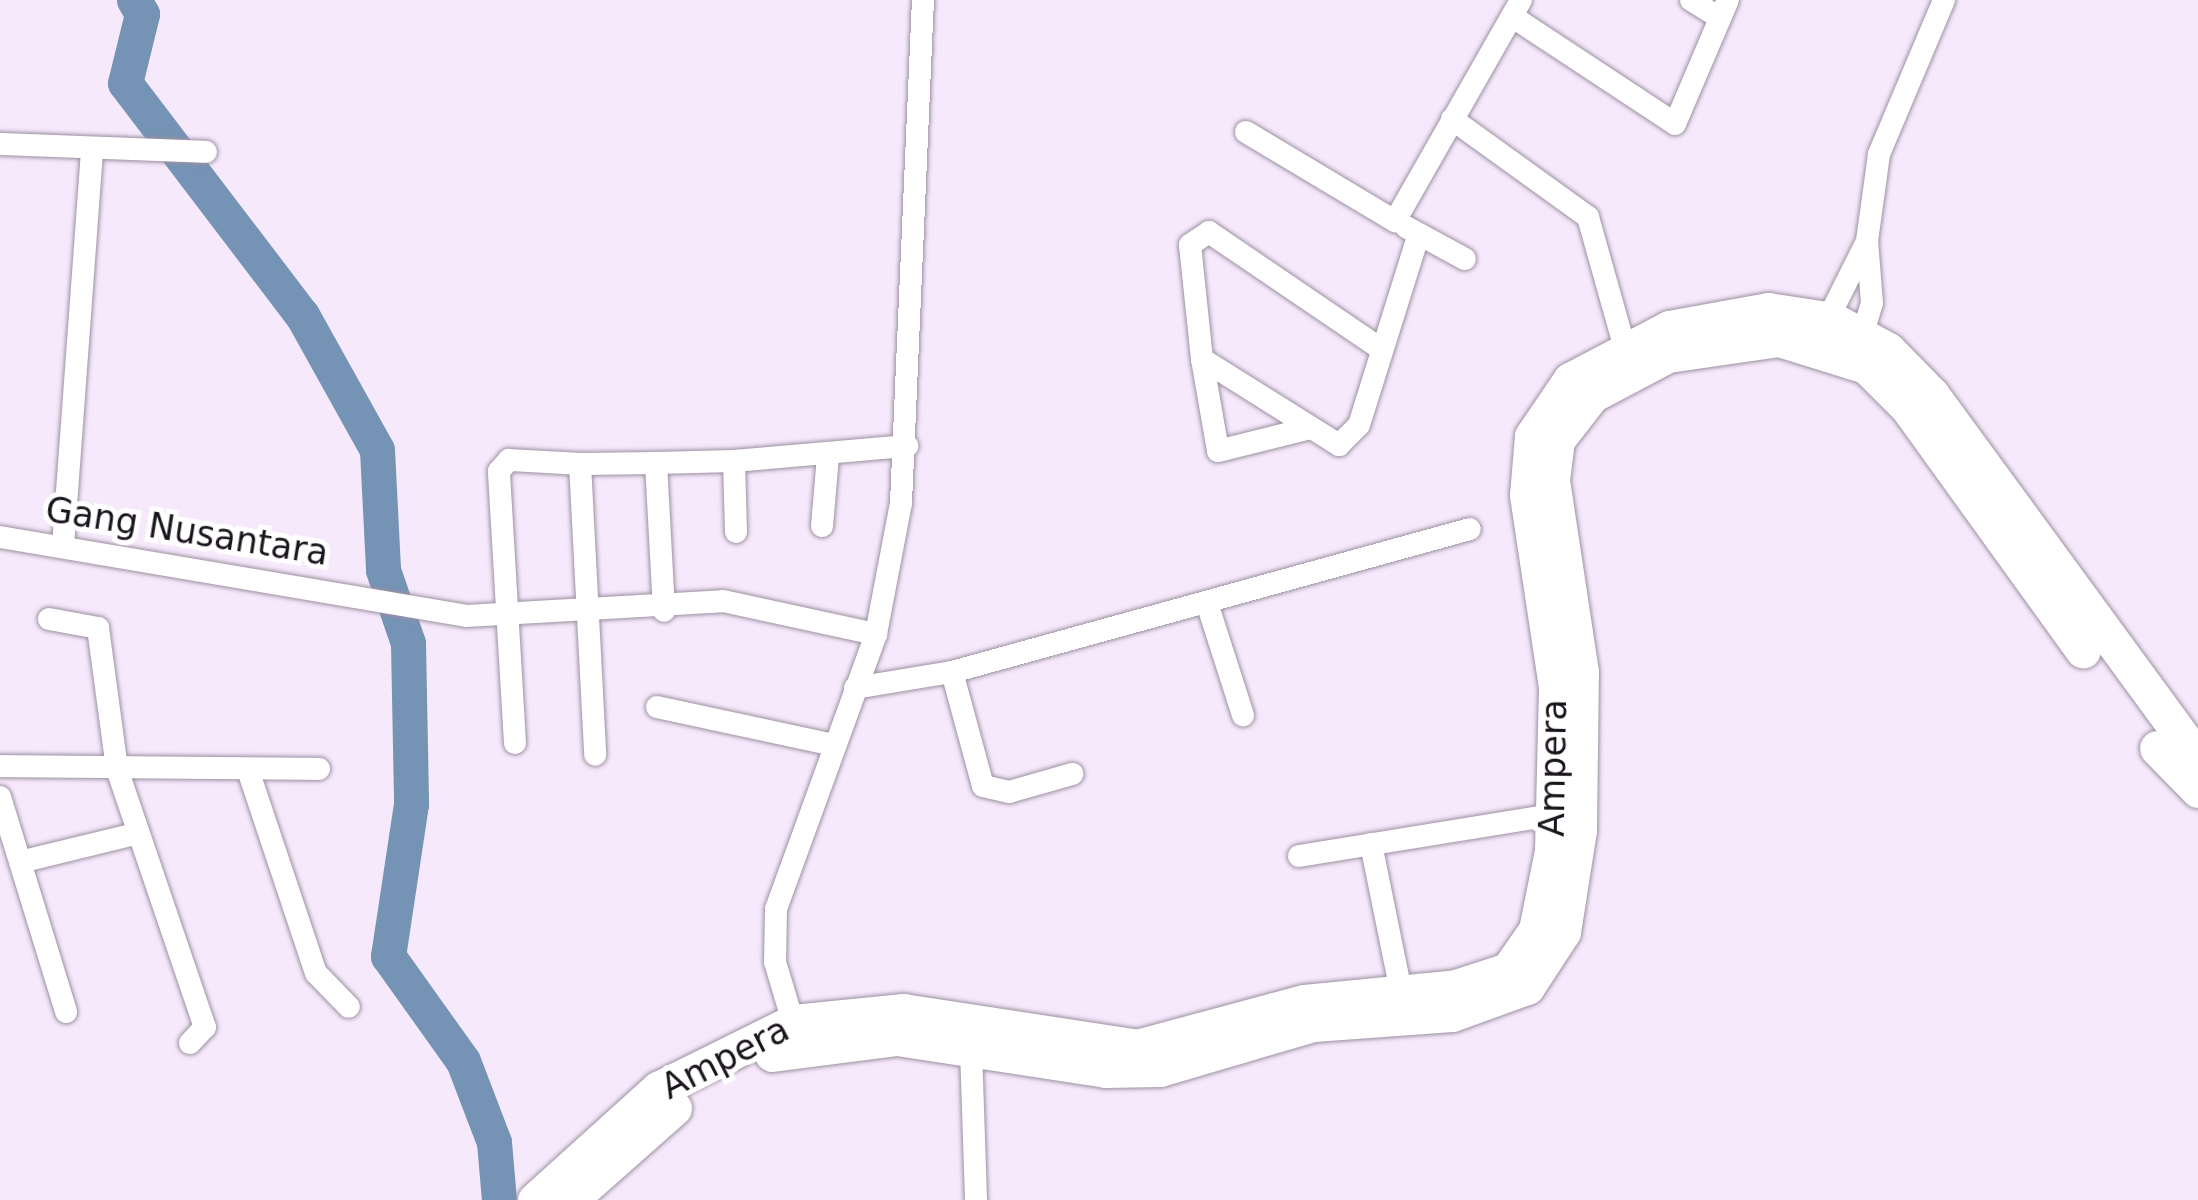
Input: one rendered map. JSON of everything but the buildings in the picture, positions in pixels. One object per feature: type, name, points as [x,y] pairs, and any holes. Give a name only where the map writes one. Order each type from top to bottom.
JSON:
[{"type":"main road","name":"Ampera","points":[[570,1200],[693,1094],[838,1026],[903,1011],[1137,1047],[1304,1002],[1489,980],[1516,962],[1544,904],[1553,815],[1554,653],[1529,451],[1570,380],[1624,345],[1741,310],[1822,331],[1859,346],[1932,395],[2198,758]]},
{"type":"main road","name":"Ampera","points":[[535,1200],[658,1089],[793,1022],[971,1048],[1160,1069],[1313,1024],[1452,1014],[1527,987],[1563,932],[1579,830],[1580,672],[1552,480],[1556,440],[1600,389],[1668,356],[1733,339],[1822,331]]},
{"type":"main road","name":"Ampera","points":[[1859,346],[2110,688],[2198,790]]},
{"type":"street","points":[[793,1022],[772,933],[830,744],[876,634],[906,446],[923,0]]},
{"type":"street","points":[[1394,221],[1517,8],[1672,124],[1683,117],[1724,9],[1691,0]]},
{"type":"street","points":[[1859,346],[1879,154],[1944,0]]},
{"type":"street","points":[[1452,119],[1588,218],[1624,345]]},
{"type":"street","points":[[1246,132],[1465,259]]},
{"type":"street","points":[[0,144],[206,152]]},
{"type":"street","points":[[63,546],[92,149]]},
{"type":"street","points":[[1306,429],[1218,451],[1202,358],[1190,245],[1202,231],[1381,349]]},
{"type":"street","points":[[1202,358],[1306,429],[1346,442],[1419,234]]},
{"type":"street","points":[[1822,331],[1867,241]]},
{"type":"street","points":[[514,743],[504,616],[502,464],[734,461],[828,456],[906,446]]},
{"type":"street","points":[[822,526],[828,456]]},
{"type":"street","points":[[734,461],[736,532]]},
{"type":"street","points":[[656,463],[664,611]]},
{"type":"street","points":[[580,464],[594,755]]},
{"type":"street","points":[[854,688],[952,672],[1470,529]]},
{"type":"street","name":"Gang Nusantara","points":[[0,537],[504,616],[664,611],[723,601],[876,634]]},
{"type":"street","points":[[1207,603],[1243,715]]},
{"type":"street","points":[[49,619],[98,628],[118,770],[205,1027],[190,1043]]},
{"type":"street","points":[[952,672],[983,786],[1009,792],[1072,774]]},
{"type":"street","points":[[657,707],[830,744]]},
{"type":"street","points":[[0,766],[118,770],[180,762],[248,770],[319,769]]},
{"type":"street","points":[[248,770],[316,972],[349,1008]]},
{"type":"street","points":[[0,798],[66,1012]]},
{"type":"street","points":[[1299,856],[1553,815]]},
{"type":"street","points":[[20,862],[139,833]]},
{"type":"street","points":[[1371,844],[1401,992]]},
{"type":"street","points":[[971,1048],[976,1200]]},
{"type":"waterway","points":[[134,0],[142,14],[125,83],[302,315],[377,450],[383,570],[408,643],[411,804],[388,956],[463,1061],[494,1142],[499,1200]]}]
